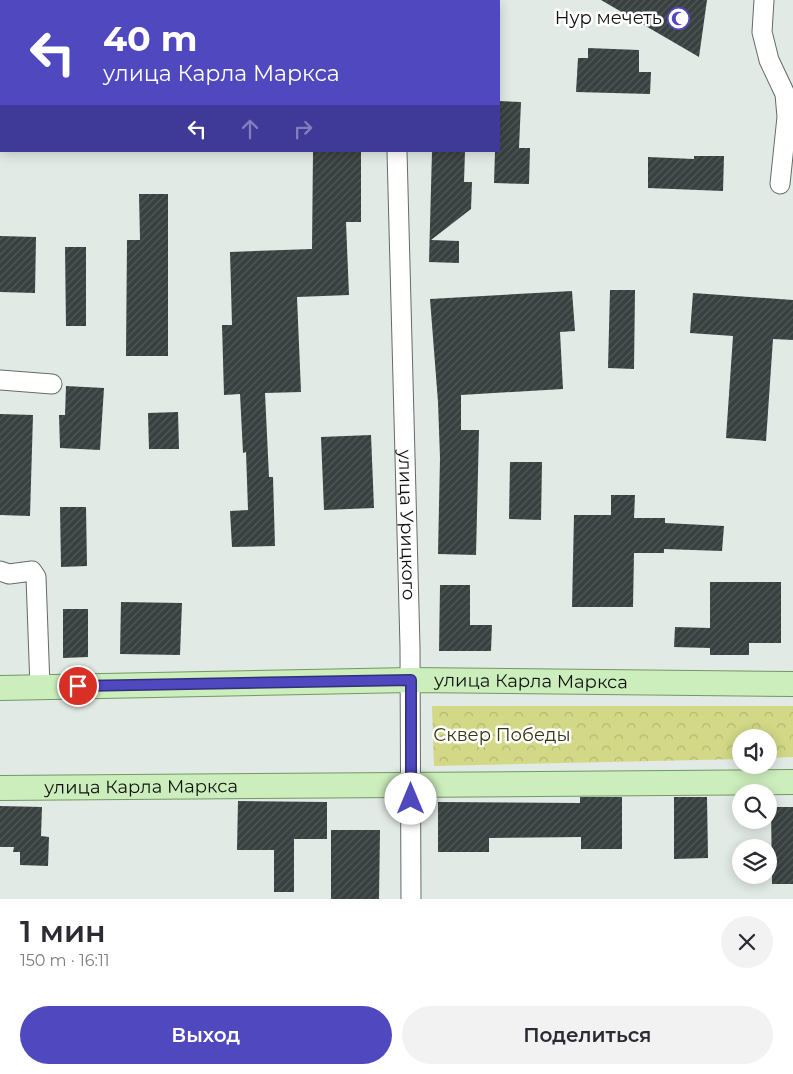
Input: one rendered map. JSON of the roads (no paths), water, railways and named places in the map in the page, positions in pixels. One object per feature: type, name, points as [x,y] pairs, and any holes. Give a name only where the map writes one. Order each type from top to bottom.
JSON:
[{"type":"main road","name":"улица Карла Маркса","points":[[0,688],[411,680],[793,684]]},
{"type":"main road","name":"улица Карла Маркса","points":[[0,788],[793,782]]},
{"type":"street","points":[[764,0],[762,32],[769,60],[785,94],[787,117],[780,184]]},
{"type":"street","name":"улица Урицкого","points":[[397,152],[411,680],[411,899]]},
{"type":"street","points":[[0,380],[52,384]]},
{"type":"street","points":[[0,571],[9,574],[32,570],[36,577],[40,687]]},
{"type":"place","name":"Нур мечеть","points":[[678,18]]},
{"type":"park label","name":"Сквер Победы","points":[[502,735]]}]
